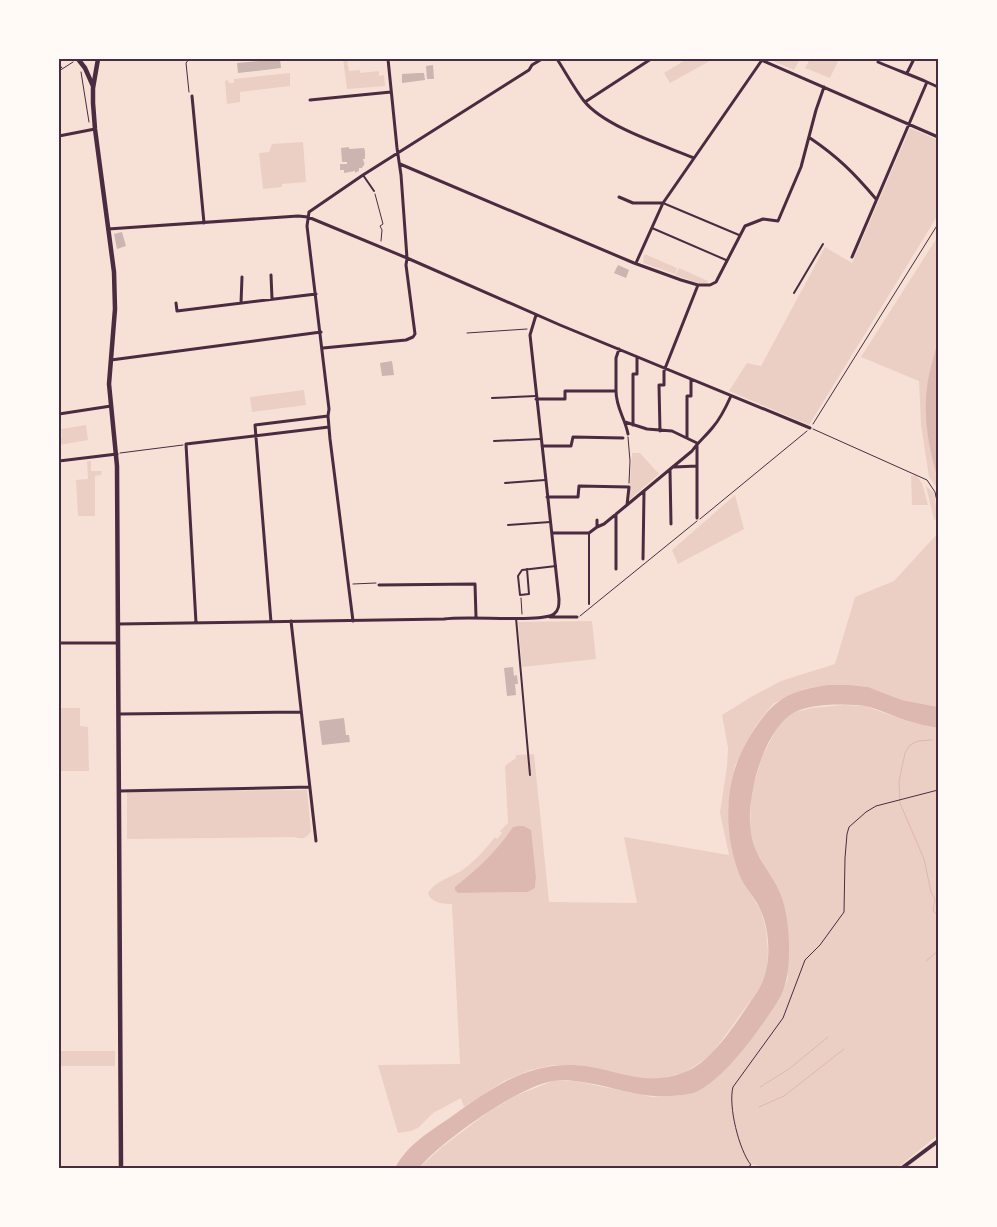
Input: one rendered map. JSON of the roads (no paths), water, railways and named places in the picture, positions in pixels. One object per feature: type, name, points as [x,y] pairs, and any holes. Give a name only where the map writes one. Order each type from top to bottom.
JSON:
[{"type":"main road","points":[[97,59],[93,88],[95,129],[106,229],[114,272],[115,309],[110,384],[117,454],[121,1168]]},
{"type":"main road","points":[[77,60],[86,70],[93,88]]},
{"type":"street","points":[[97,59],[124,59]]},
{"type":"street","points":[[323,348],[406,340],[413,337],[414,328],[406,265],[408,258],[400,164],[388,59]]},
{"type":"street","points":[[532,59],[532,65]]},
{"type":"street","points":[[353,621],[329,427],[323,348],[307,226],[308,217],[312,209],[529,70],[532,65],[542,59]]},
{"type":"street","points":[[557,59],[585,102],[602,117],[629,131],[694,158]]},
{"type":"street","points":[[585,102],[651,59]]},
{"type":"street","points":[[636,264],[663,203],[761,59],[938,137]]},
{"type":"street","points":[[908,73],[914,59]]},
{"type":"street","points":[[878,62],[938,87]]},
{"type":"street","points":[[852,257],[927,82]]},
{"type":"street","points":[[400,164],[636,264],[698,285],[710,285],[715,283],[745,226],[770,218],[778,221],[801,167],[824,87]]},
{"type":"street","points":[[310,100],[391,92]]},
{"type":"street","points":[[192,96],[204,223]]},
{"type":"street","points":[[59,136],[95,129]]},
{"type":"street","points":[[810,138],[837,157],[876,199]]},
{"type":"street","points":[[619,198],[633,203],[663,203]]},
{"type":"street","points":[[106,229],[298,216],[308,217],[408,258],[536,315],[810,428]]},
{"type":"street","points":[[271,275],[272,300]]},
{"type":"street","points":[[241,303],[242,277]]},
{"type":"street","points":[[660,431],[659,385],[664,385],[665,368],[698,285]]},
{"type":"street","points":[[176,303],[177,311],[316,294]]},
{"type":"street","points":[[536,315],[530,335],[559,602],[556,611],[547,617]]},
{"type":"street","points":[[111,360],[321,332]]},
{"type":"street","points":[[619,349],[616,358],[617,407],[625,422],[628,434]]},
{"type":"street","points":[[634,425],[633,374],[637,374],[637,357]]},
{"type":"street","points":[[687,438],[687,396],[691,396],[691,379]]},
{"type":"street","points":[[536,398],[565,399],[564,391],[616,391]]},
{"type":"street","points":[[552,533],[589,533],[616,514],[692,451],[724,412],[731,396]]},
{"type":"street","points":[[59,414],[111,406]]},
{"type":"street","points":[[271,622],[255,425],[328,416]]},
{"type":"street","points":[[625,422],[660,431],[672,432],[697,443]]},
{"type":"street","points":[[196,623],[186,444],[329,427]]},
{"type":"street","points":[[542,446],[571,446],[573,437],[623,438]]},
{"type":"street","points":[[697,443],[697,518]]},
{"type":"street","points":[[59,461],[117,454]]},
{"type":"street","points":[[674,467],[697,466]]},
{"type":"street","points":[[671,524],[674,467]]},
{"type":"street","points":[[547,497],[578,497],[578,486],[629,487],[627,505]]},
{"type":"street","points":[[643,559],[644,491]]},
{"type":"street","points":[[616,514],[616,569]]},
{"type":"street","points":[[597,520],[597,528]]},
{"type":"street","points":[[379,585],[475,584],[476,617]]},
{"type":"street","points":[[118,624],[353,621],[476,617],[577,617]]},
{"type":"street","points":[[291,621],[316,841]]},
{"type":"street","points":[[59,643],[118,643]]},
{"type":"street","points":[[119,714],[301,712]]},
{"type":"street","points":[[119,791],[310,787]]},
{"type":"street","points":[[902,1168],[938,1141]]},
{"type":"lane","points":[[364,175],[374,191]]},
{"type":"lane","points":[[663,203],[740,235]]},
{"type":"lane","points":[[652,228],[727,261]]},
{"type":"lane","points":[[794,293],[823,244]]},
{"type":"lane","points":[[492,398],[536,398]]},
{"type":"lane","points":[[494,441],[541,438]]},
{"type":"lane","points":[[505,483],[546,480]]},
{"type":"lane","points":[[508,525],[551,522]]},
{"type":"lane","points":[[589,533],[589,604]]},
{"type":"lane","points":[[527,568],[529,594],[520,595],[518,576],[522,570],[527,568],[556,566]]},
{"type":"lane","points":[[516,618],[530,775]]},
{"type":"waterway","points":[[932,740],[918,741],[910,745],[905,753],[899,782],[900,803],[924,859],[931,892],[935,899],[933,911],[938,915]]},
{"type":"waterway","points":[[926,961],[938,951]]},
{"type":"waterway","points":[[760,1087],[789,1069],[828,1037]]},
{"type":"waterway","points":[[759,1107],[784,1096],[844,1049]]}]
